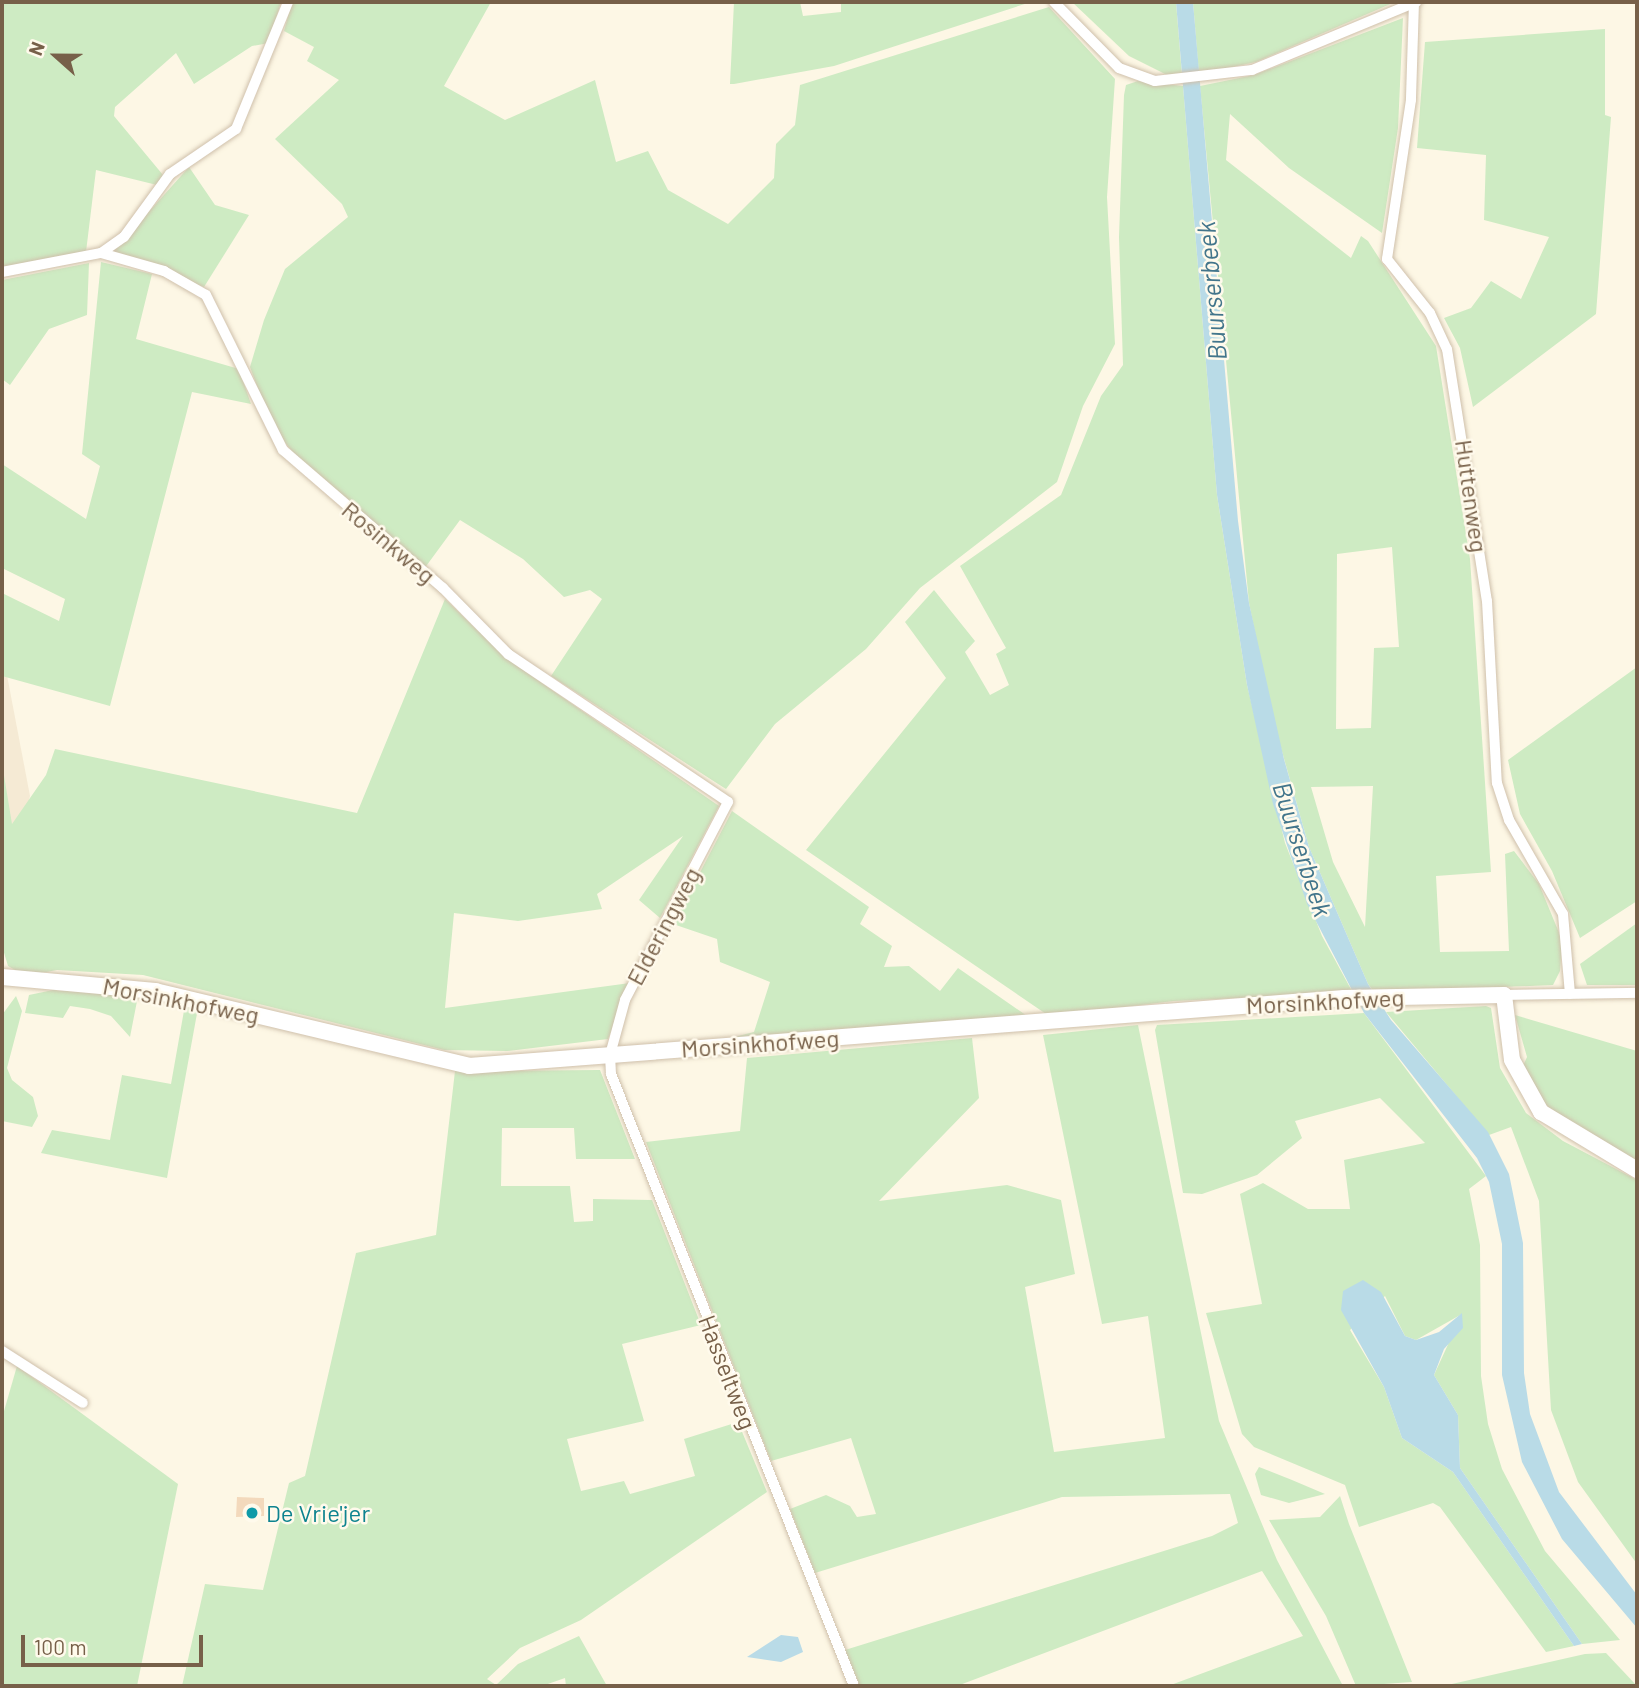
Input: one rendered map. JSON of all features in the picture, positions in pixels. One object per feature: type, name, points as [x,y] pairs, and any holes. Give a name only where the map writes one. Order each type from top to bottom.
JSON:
[{"type":"street","points":[[2,272],[101,253],[136,223],[170,174],[236,129],[288,2]]},
{"type":"street","points":[[1054,2],[1119,68],[1155,81],[1217,78],[1252,70],[1414,2]]},
{"type":"street","name":"Huttenweg","points":[[1414,2],[1411,100],[1387,259],[1430,313],[1447,349],[1487,601],[1497,783],[1509,820],[1563,914],[1570,994]]},
{"type":"street","name":"Rosinkweg","points":[[101,253],[164,271],[206,295],[283,450],[451,596],[508,654],[728,802]]},
{"type":"street","name":"Elderingweg","points":[[610,1055],[625,1000],[728,802]]},
{"type":"street","name":"Morsinkhofweg","points":[[2,977],[25,983]]},
{"type":"street","name":"Morsinkhofweg","points":[[2,988],[25,983],[86,981],[155,991],[444,1063],[610,1055],[1351,998],[1504,995]]},
{"type":"street","points":[[1637,993],[1504,995],[1512,1060],[1541,1112],[1637,1170]]},
{"type":"street","name":"Hasseltweg","points":[[610,1055],[611,1074],[855,1686]]},
{"type":"street","points":[[2,1351],[83,1403]]},
{"type":"shaded area","points":[[2,649],[30,796],[2,911]]},
{"type":"green space","points":[[2,2],[281,2],[269,43],[252,46],[194,84],[176,53],[115,107],[114,116],[163,175],[157,185],[96,170],[86,252],[2,269]]},
{"type":"green space","points":[[292,2],[491,2],[444,86],[505,120],[595,80],[616,162],[648,151],[668,190],[728,224],[774,178],[776,144],[795,125],[800,85],[1049,7],[1115,79],[1107,197],[1115,344],[1083,406],[1057,482],[920,588],[866,649],[775,724],[726,789],[551,676],[602,599],[590,590],[564,597],[523,559],[460,520],[424,569],[295,455],[272,426],[250,367],[264,320],[285,269],[348,217],[342,204],[275,139],[339,80],[307,61],[314,47],[284,31]]},
{"type":"green space","points":[[734,2],[800,2],[803,16],[841,12],[841,2],[1031,2],[834,66],[730,84]]},
{"type":"green space","points":[[1072,2],[1176,2],[1182,76],[1169,76],[1129,56]]},
{"type":"green space","points":[[1193,2],[1395,2],[1256,62],[1199,74]]},
{"type":"green space","points":[[1403,18],[1398,128],[1382,233],[1289,168],[1230,114],[1226,160],[1351,258],[1361,236],[1368,241],[1436,346],[1470,559],[1491,872],[1436,876],[1440,952],[1509,951],[1505,854],[1514,851],[1539,884],[1562,940],[1560,971],[1553,985],[1374,992],[1368,984],[1309,847],[1272,716],[1249,603],[1200,86],[1254,75]],"holes":[[[1392,547],[1399,647],[1374,648],[1371,728],[1336,729],[1337,554]],[[1373,786],[1365,927],[1333,862],[1311,787]]]},
{"type":"green space","points":[[1605,29],[1605,115],[1611,117],[1596,314],[1473,407],[1460,348],[1444,318],[1471,308],[1491,281],[1521,299],[1549,237],[1484,220],[1486,155],[1417,148],[1425,42]]},
{"type":"green space","points":[[1138,81],[1183,86],[1217,495],[1247,685],[1285,843],[1322,936],[1353,993],[1174,1001],[1049,1016],[806,850],[946,678],[905,622],[934,590],[975,641],[965,652],[990,695],[1009,685],[996,654],[1006,648],[960,566],[1061,495],[1101,396],[1123,365],[1119,237],[1124,95],[1126,85]]},
{"type":"green space","points":[[189,167],[215,205],[249,215],[204,287],[112,253]]},
{"type":"green space","points":[[101,262],[152,274],[136,339],[239,369],[251,404],[192,392],[110,706],[2,676],[2,593],[59,621],[65,599],[2,568],[2,464],[86,519],[100,466],[82,454]]},
{"type":"green space","points":[[89,263],[87,315],[49,329],[10,385],[2,379],[2,280]]},
{"type":"green space","points":[[445,599],[506,658],[719,806],[660,918],[639,900],[683,836],[597,894],[602,909],[518,921],[454,913],[445,1008],[630,983],[608,1039],[507,1051],[444,1050],[143,975],[57,970],[26,976],[8,966],[2,946],[2,763],[12,824],[46,775],[55,749],[357,813]]},
{"type":"green space","points":[[1637,667],[1637,901],[1580,938],[1552,871],[1520,814],[1508,760]]},
{"type":"green space","points":[[732,811],[869,907],[860,924],[892,946],[884,967],[909,966],[940,991],[958,968],[1030,1018],[718,1041],[754,1032],[770,982],[720,962],[717,939],[673,924]]},
{"type":"green space","points":[[1637,923],[1637,985],[1587,985],[1580,964]]},
{"type":"green space","points":[[53,990],[138,996],[130,1037],[111,1016],[90,1009],[70,1006],[63,1018],[25,1013],[29,995]]},
{"type":"green space","points":[[16,996],[22,1011],[7,1068],[12,1080],[33,1097],[38,1116],[32,1127],[2,1121],[2,1015]]},
{"type":"green space","points":[[185,1005],[198,1008],[167,1178],[41,1153],[52,1130],[110,1140],[122,1075],[171,1084]]},
{"type":"green space","points":[[1486,1006],[1491,1008],[1500,1068],[1526,1113],[1563,1141],[1637,1180],[1637,1564],[1578,1482],[1551,1410],[1539,1201],[1511,1127],[1489,1135],[1386,1012]]},
{"type":"green space","points":[[1364,1013],[1486,1176],[1469,1189],[1480,1245],[1481,1376],[1488,1424],[1502,1469],[1545,1551],[1620,1640],[1582,1644],[1460,1468],[1458,1415],[1434,1375],[1462,1314],[1416,1340],[1405,1336],[1385,1296],[1350,1330],[1384,1387],[1402,1438],[1453,1472],[1574,1646],[1546,1652],[1440,1507],[1433,1503],[1359,1527],[1345,1485],[1254,1447],[1242,1434],[1206,1313],[1262,1304],[1240,1194],[1263,1183],[1308,1209],[1350,1209],[1344,1160],[1425,1143],[1380,1098],[1295,1121],[1302,1138],[1257,1175],[1202,1194],[1183,1193],[1155,1030],[1157,1025]]},
{"type":"green space","points":[[1515,1015],[1637,1051],[1637,1164],[1553,1116],[1522,1068],[1527,1057]]},
{"type":"green space","points":[[1138,1025],[1219,1421],[1277,1560],[1343,1686],[1168,1686],[1303,1636],[1262,1571],[957,1686],[860,1686],[845,1650],[1212,1536],[1238,1523],[1230,1494],[1062,1497],[815,1573],[790,1509],[826,1495],[850,1506],[857,1517],[876,1514],[851,1438],[771,1461],[646,1142],[740,1131],[747,1058],[972,1038],[979,1098],[879,1201],[1007,1185],[1061,1200],[1075,1274],[1025,1287],[1054,1452],[1165,1438],[1148,1316],[1102,1324],[1043,1035]]},
{"type":"green space","points":[[600,1070],[635,1159],[576,1159],[574,1128],[502,1128],[501,1186],[570,1186],[574,1222],[593,1221],[593,1199],[652,1200],[701,1325],[622,1344],[644,1421],[567,1439],[581,1491],[624,1481],[630,1494],[695,1476],[684,1439],[738,1422],[767,1492],[581,1620],[520,1648],[487,1679],[496,1685],[518,1664],[579,1636],[607,1686],[566,1686],[565,1678],[542,1686],[182,1686],[205,1584],[263,1590],[289,1483],[305,1476],[356,1253],[436,1235],[455,1071]]},
{"type":"green space","points":[[17,1366],[178,1484],[137,1686],[2,1686],[2,1418]]},
{"type":"green space","points":[[1259,1467],[1325,1494],[1289,1503],[1261,1495],[1255,1474]]},
{"type":"green space","points":[[1340,1496],[1412,1682],[1356,1686],[1326,1616],[1269,1520],[1320,1517]]},
{"type":"green space","points":[[1606,1653],[1637,1686],[1443,1686],[1585,1654]]},
{"type":"water","name":"Buurserbeek","points":[[1176,2],[1193,2],[1238,521],[1249,603],[1284,759],[1309,847],[1368,984],[1391,1020],[1488,1132],[1509,1174],[1523,1243],[1524,1373],[1530,1414],[1559,1492],[1637,1595],[1637,1628],[1562,1539],[1522,1462],[1502,1375],[1502,1244],[1489,1182],[1477,1158],[1364,1013],[1307,904],[1273,804],[1247,685],[1217,495]]},
{"type":"water","points":[[1363,1280],[1381,1292],[1405,1336],[1416,1340],[1439,1332],[1462,1313],[1463,1328],[1444,1349],[1434,1375],[1458,1415],[1460,1468],[1582,1644],[1574,1646],[1453,1472],[1402,1438],[1384,1387],[1341,1310],[1343,1291]]},
{"type":"water","points":[[781,1635],[798,1637],[803,1652],[781,1662],[747,1657]]},
{"type":"building","name":"De Vrie'jer","points":[[237,1497],[264,1498],[264,1516],[236,1517]]},
{"type":"place","name":"De Vrie'jer","points":[[252,1513]]}]
